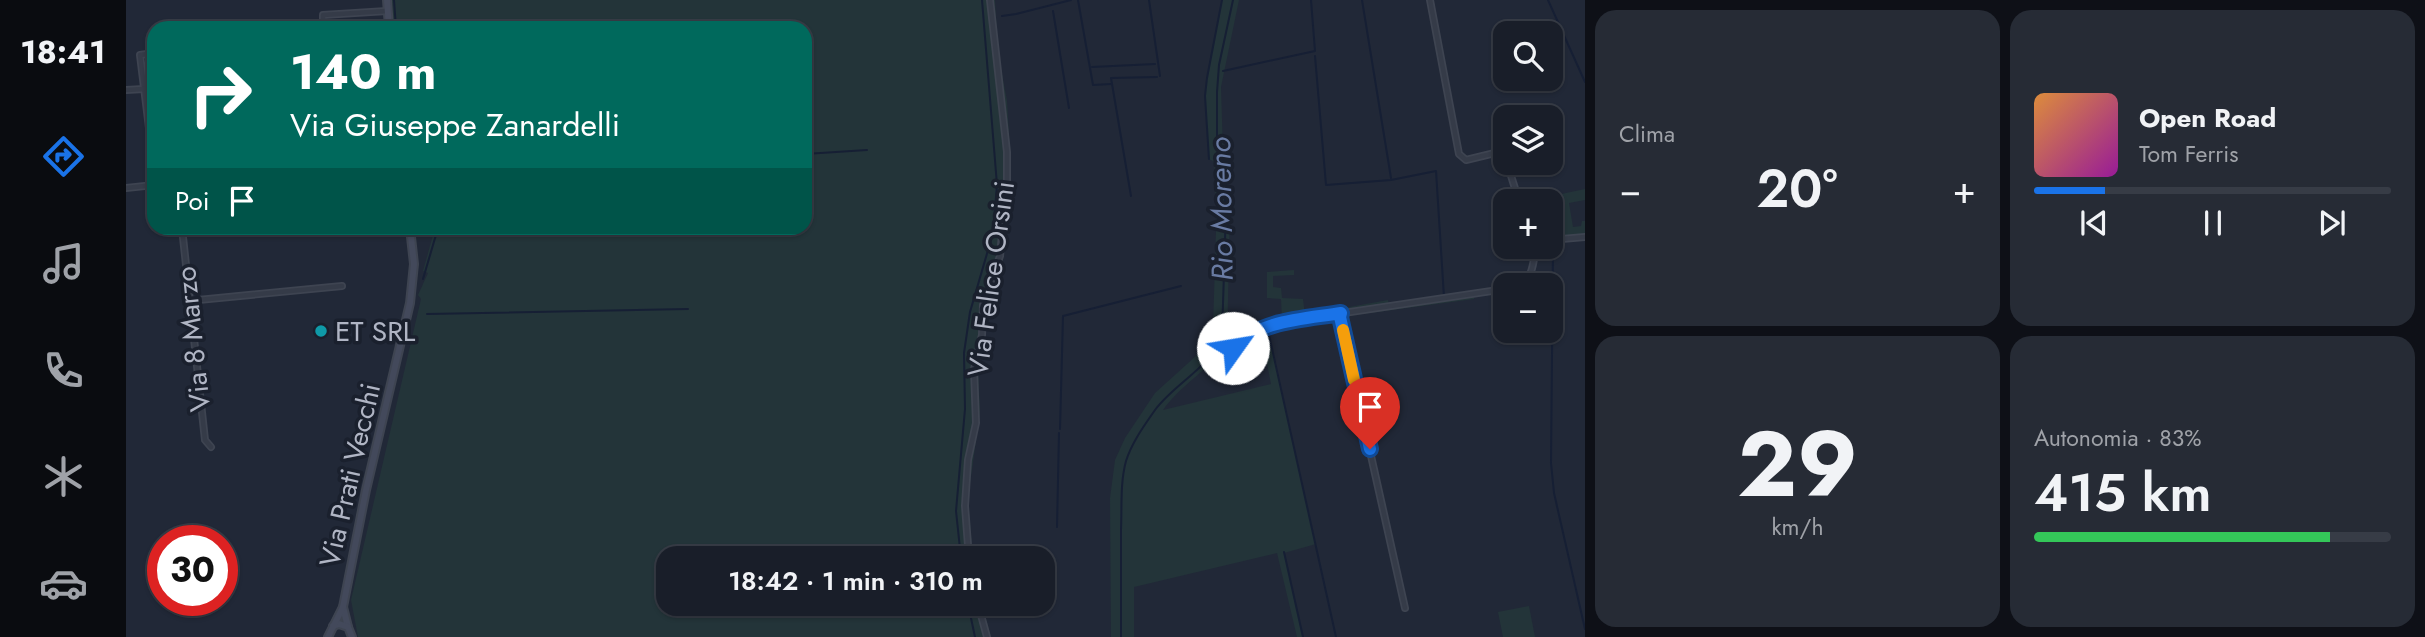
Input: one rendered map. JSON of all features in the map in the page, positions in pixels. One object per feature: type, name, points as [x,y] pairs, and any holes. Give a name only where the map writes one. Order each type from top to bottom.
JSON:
[{"type":"main road","points":[[387,0],[388,21]]},
{"type":"main road","name":"Via Prati Vecchi","points":[[328,637],[343,607],[366,490],[410,303],[414,264],[411,235]]},
{"type":"main road","name":"Via Prati Vecchi","points":[[343,607],[352,637]]},
{"type":"main road","points":[[333,626],[339,624],[348,627]]},
{"type":"street","name":"Via Felice Orsini","points":[[968,546],[965,506],[968,460],[976,423],[974,369],[982,335],[983,305],[1000,256],[1007,182],[1007,152],[990,0]]},
{"type":"street","points":[[1430,0],[1460,157],[1466,160],[1493,153]]},
{"type":"street","points":[[323,21],[323,15],[387,10]]},
{"type":"street","points":[[147,54],[140,55],[147,112]]},
{"type":"street","points":[[126,90],[144,89]]},
{"type":"street","points":[[126,188],[147,186]]},
{"type":"street","name":"Via 8 Marzo","points":[[182,235],[205,440],[211,447]]},
{"type":"street","points":[[1563,239],[1585,237]]},
{"type":"street","points":[[188,301],[342,286]]},
{"type":"street","points":[[1227,356],[1236,345],[1263,329],[1283,322],[1493,291]]},
{"type":"street","points":[[1341,313],[1405,608]]},
{"type":"street","points":[[981,616],[987,637]]},
{"type":"shaded area","points":[[392,0],[995,0],[998,52],[1007,101],[1011,168],[1003,260],[989,294],[978,366],[980,412],[968,498],[972,546],[656,546],[656,616],[985,616],[991,637],[358,637],[351,600],[421,299],[418,295],[428,273],[423,271],[433,235],[812,235],[812,21],[393,21]]},
{"type":"shaded area","points":[[1222,0],[1239,0],[1221,87],[1223,152],[1230,204],[1227,347],[1163,410],[1271,384],[1260,328],[1282,320],[1281,299],[1267,298],[1267,272],[1294,270],[1294,275],[1273,276],[1273,287],[1281,288],[1282,298],[1303,299],[1305,315],[1388,300],[1389,306],[1475,293],[1474,299],[1340,317],[1269,335],[1316,544],[1284,553],[1303,637],[1297,637],[1277,553],[1134,587],[1134,637],[1111,637],[1110,498],[1115,460],[1125,438],[1155,393],[1207,346],[1213,327],[1217,199],[1214,188],[1218,187],[1213,161],[1209,159],[1205,96]]},
{"type":"shaded area","points":[[1585,189],[1585,200],[1569,203],[1573,227],[1581,226],[1582,221],[1585,221],[1585,237],[1563,240],[1563,194]]},
{"type":"shaded area","points":[[1529,606],[1535,637],[1503,637],[1498,612]]},
{"type":"waterway","points":[[394,0],[396,21]]},
{"type":"waterway","points":[[960,546],[956,511],[965,409],[964,353],[970,312],[993,233],[997,185],[982,0]]},
{"type":"waterway","points":[[1002,16],[1071,0]]},
{"type":"waterway","points":[[1078,0],[1093,85],[1111,84]]},
{"type":"waterway","points":[[1149,0],[1160,76]]},
{"type":"waterway","points":[[1209,159],[1205,96],[1222,0]]},
{"type":"waterway","name":"Rio Moreno","points":[[1121,637],[1122,495],[1126,461],[1155,410],[1201,366],[1222,336],[1226,208],[1217,140],[1217,92],[1219,65],[1233,0]]},
{"type":"waterway","points":[[1223,71],[1315,51],[1311,0]]},
{"type":"waterway","points":[[1362,0],[1391,178]]},
{"type":"waterway","points":[[1548,0],[1585,82]]},
{"type":"waterway","points":[[1053,11],[1069,108]]},
{"type":"waterway","points":[[1315,56],[1326,185],[1391,180],[1436,171],[1444,297]]},
{"type":"waterway","points":[[1092,67],[1155,64]]},
{"type":"waterway","points":[[1131,196],[1111,78],[1157,77]]},
{"type":"waterway","points":[[812,154],[867,150]]},
{"type":"waterway","points":[[423,279],[436,235]]},
{"type":"waterway","points":[[1553,259],[1551,463],[1554,493],[1585,629]]},
{"type":"waterway","points":[[1060,429],[1063,316],[1181,286]]},
{"type":"waterway","points":[[427,314],[688,309]]},
{"type":"waterway","points":[[1269,335],[1336,637]]},
{"type":"waterway","points":[[1057,527],[1059,433]]},
{"type":"waterway","points":[[1284,552],[1303,637]]},
{"type":"waterway","points":[[971,616],[975,637]]},
{"type":"slow traffic","points":[[1343,330],[1354,380]]},
{"type":"place","name":"ET SRL","points":[[321,331]]},
{"type":"route","points":[[1233,348],[1246,337],[1283,322],[1341,313],[1370,449]]}]
